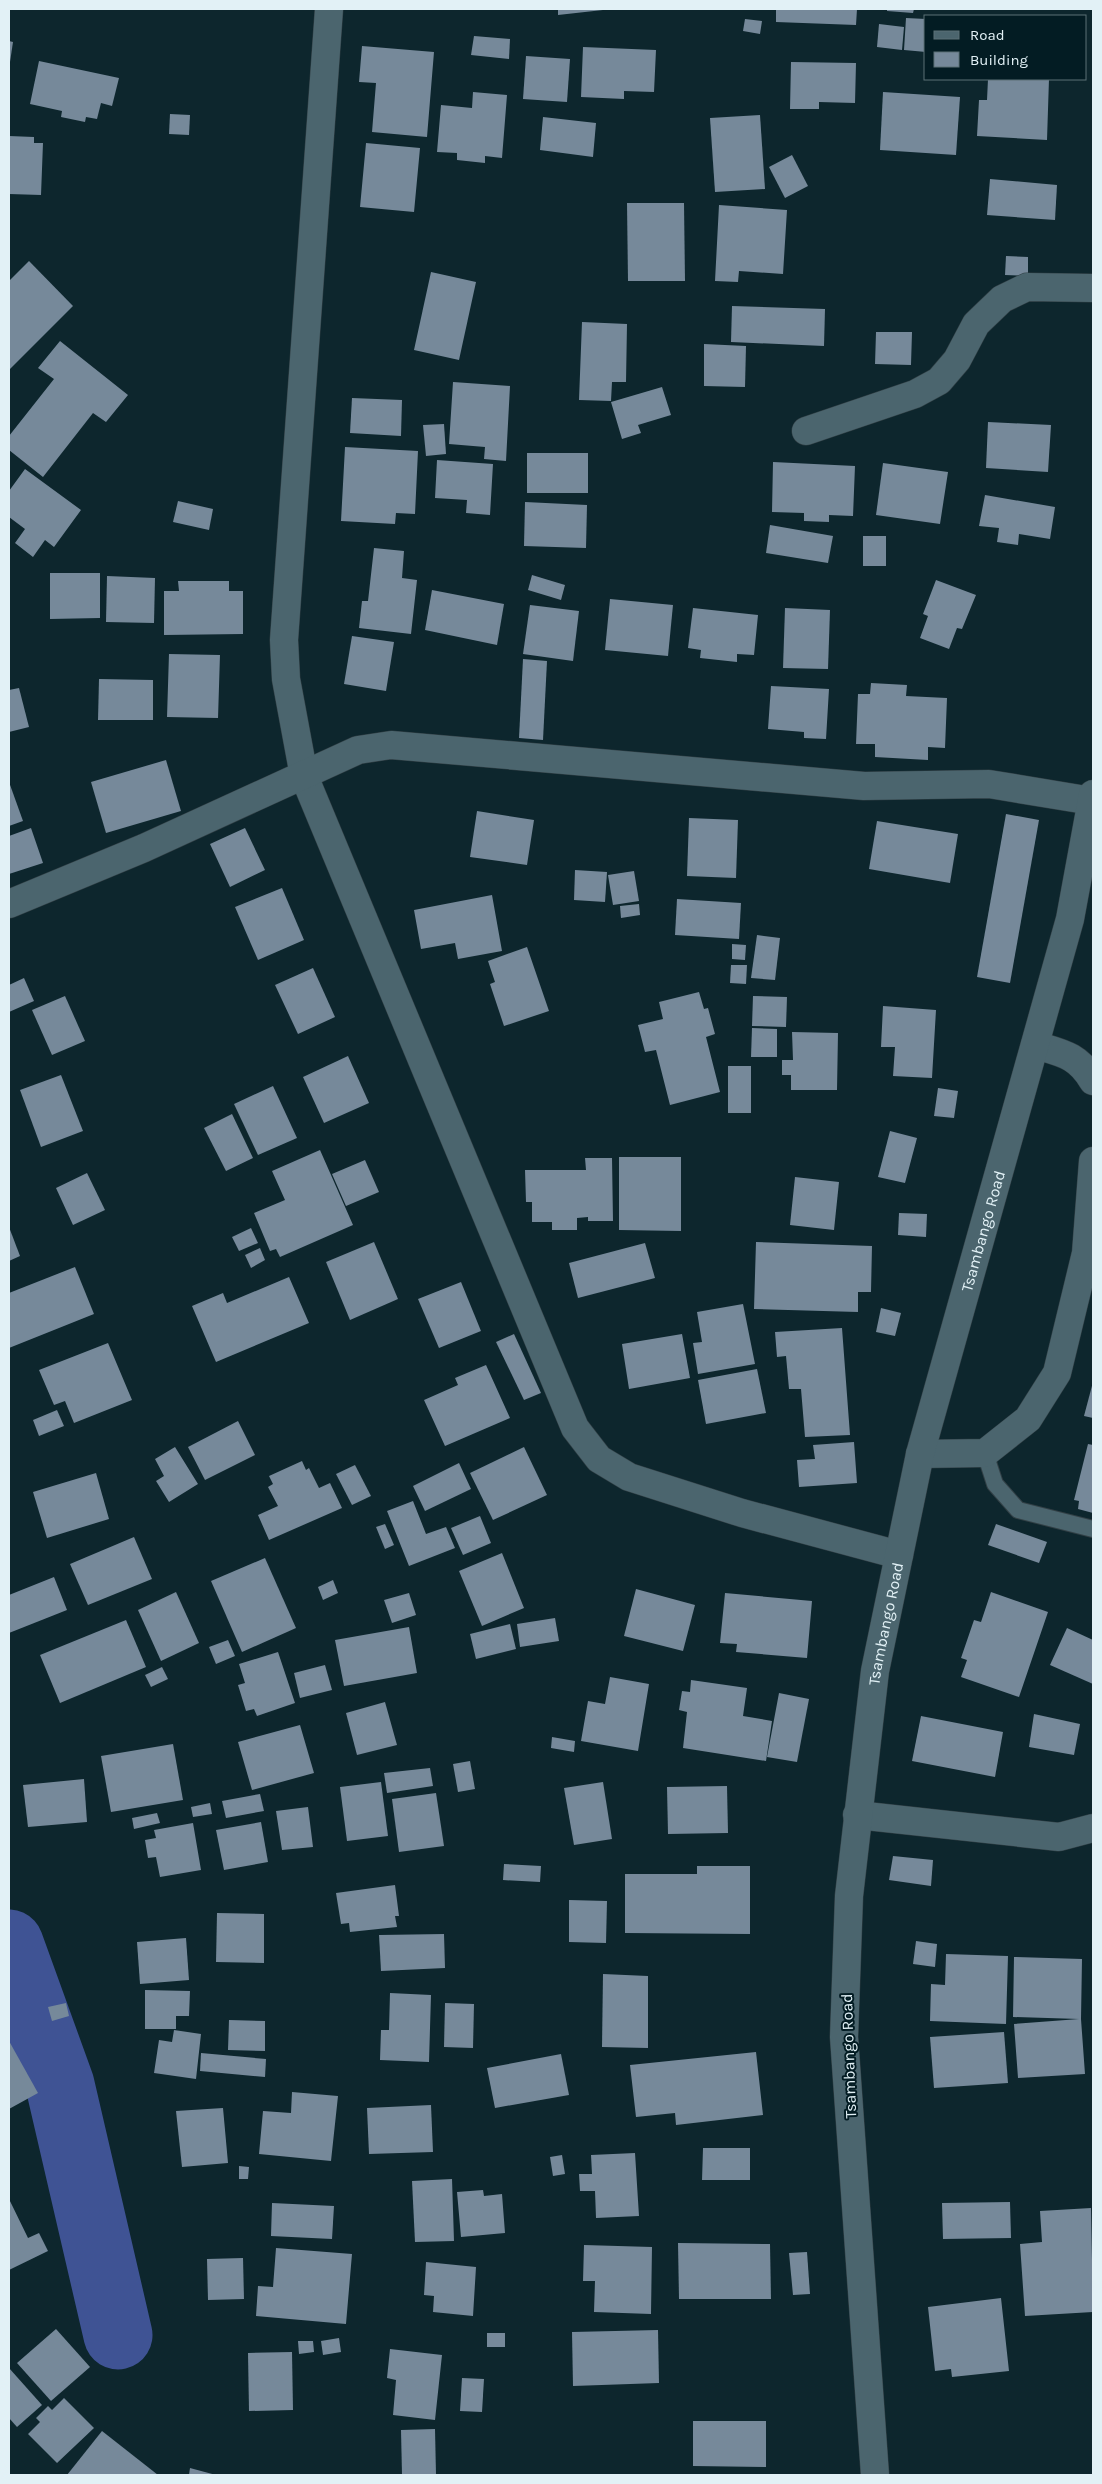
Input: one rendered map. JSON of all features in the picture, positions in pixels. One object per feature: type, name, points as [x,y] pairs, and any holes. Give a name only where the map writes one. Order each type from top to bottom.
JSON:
[{"type":"street","points":[[329,9],[284,640],[286,679],[304,776],[575,1428],[600,1459],[629,1477],[742,1512],[899,1555]]},
{"type":"street","points":[[806,431],[915,394],[939,381],[957,360],[976,324],[1002,298],[1028,287],[1093,288]]},
{"type":"street","points":[[9,904],[144,848],[358,750],[391,745],[864,786],[990,784],[1092,806]]},
{"type":"street","name":"Tsambango Road","points":[[875,2475],[844,2037],[849,1896],[875,1672],[920,1454],[1070,919],[1092,806]]},
{"type":"street","points":[[1035,1045],[1068,1054],[1085,1068],[1093,1081]]},
{"type":"street","points":[[920,1454],[985,1453],[1028,1419],[1057,1373],[1090,1254],[1093,1161]]},
{"type":"street","points":[[857,1815],[1059,1837],[1093,1828]]},
{"type":"lane","points":[[985,1453],[995,1484],[1018,1510],[1093,1529]]},
{"type":"building","points":[[558,9],[603,9],[603,10],[558,15]]},
{"type":"building","points":[[776,9],[857,9],[856,25],[776,22]]},
{"type":"building","points":[[887,9],[914,9],[913,13],[887,11]]},
{"type":"building","points":[[906,18],[924,19],[924,52],[904,50]]},
{"type":"building","points":[[745,19],[762,21],[760,34],[743,31]]},
{"type":"building","points":[[879,24],[904,27],[902,50],[877,47]]},
{"type":"building","points":[[474,36],[510,39],[509,59],[471,55]]},
{"type":"building","points":[[9,41],[13,42],[10,62],[9,62]]},
{"type":"building","points":[[362,46],[434,52],[427,137],[372,132],[376,83],[359,82]]},
{"type":"building","points":[[583,47],[656,50],[654,92],[624,91],[624,99],[581,97]]},
{"type":"building","points":[[526,56],[570,59],[567,102],[523,99]]},
{"type":"building","points":[[39,61],[119,78],[112,106],[101,103],[97,119],[86,117],[85,122],[61,117],[62,111],[30,104]]},
{"type":"building","points":[[791,62],[856,63],[855,103],[819,102],[819,109],[790,109]]},
{"type":"building","points":[[988,80],[1049,80],[1047,140],[977,136],[979,100],[987,100]]},
{"type":"building","points":[[473,92],[507,95],[502,158],[485,156],[485,163],[457,160],[457,153],[437,152],[441,105],[472,108]]},
{"type":"building","points":[[883,92],[960,97],[956,155],[880,150]]},
{"type":"building","points":[[170,114],[190,115],[189,135],[169,134]]},
{"type":"building","points":[[760,115],[765,189],[715,192],[710,118]]},
{"type":"building","points":[[543,117],[596,123],[593,157],[540,150]]},
{"type":"building","points":[[9,136],[34,137],[34,143],[43,143],[41,195],[9,194]]},
{"type":"building","points":[[366,143],[420,148],[414,212],[360,207]]},
{"type":"building","points":[[792,155],[808,186],[785,198],[769,167]]},
{"type":"building","points":[[990,179],[1057,185],[1055,220],[987,215]]},
{"type":"building","points":[[627,203],[684,203],[685,281],[628,281]]},
{"type":"building","points":[[719,205],[787,210],[783,274],[739,271],[738,282],[715,281]]},
{"type":"building","points":[[1006,256],[1028,257],[1028,276],[1005,275]]},
{"type":"building","points":[[29,261],[73,306],[9,370],[9,281]]},
{"type":"building","points":[[431,272],[476,282],[459,360],[414,350]]},
{"type":"building","points":[[732,306],[825,309],[824,346],[731,342]]},
{"type":"building","points":[[582,322],[627,324],[626,382],[612,382],[611,401],[579,400]]},
{"type":"building","points":[[876,332],[912,332],[911,365],[875,364]]},
{"type":"building","points":[[60,341],[128,395],[106,422],[93,413],[43,477],[9,450],[9,436],[54,379],[38,368]]},
{"type":"building","points":[[704,344],[746,346],[745,387],[704,386]]},
{"type":"building","points":[[453,382],[510,386],[506,461],[484,459],[485,447],[449,444]]},
{"type":"building","points":[[662,387],[671,415],[638,425],[641,433],[622,439],[611,402]]},
{"type":"building","points":[[352,398],[402,400],[401,436],[350,433]]},
{"type":"building","points":[[988,422],[1051,425],[1048,472],[986,468]]},
{"type":"building","points":[[444,424],[446,454],[426,456],[423,425]]},
{"type":"building","points":[[345,447],[418,451],[415,514],[396,513],[395,524],[341,521]]},
{"type":"building","points":[[527,453],[588,453],[588,493],[527,493]]},
{"type":"building","points":[[437,460],[493,464],[490,515],[466,513],[467,500],[435,498]]},
{"type":"building","points":[[773,462],[855,466],[853,516],[829,515],[829,522],[804,521],[804,513],[772,512]]},
{"type":"building","points":[[883,463],[948,472],[940,524],[876,515]]},
{"type":"building","points":[[25,469],[81,510],[54,547],[45,540],[33,557],[15,543],[25,529],[9,517],[9,491]]},
{"type":"building","points":[[985,495],[1055,507],[1050,539],[1019,534],[1018,545],[997,542],[999,528],[979,526]]},
{"type":"building","points":[[178,501],[213,509],[209,530],[173,522]]},
{"type":"building","points":[[525,502],[587,505],[586,548],[524,546]]},
{"type":"building","points":[[770,525],[833,536],[828,563],[766,553]]},
{"type":"building","points":[[863,536],[886,536],[886,566],[863,566]]},
{"type":"building","points":[[374,548],[404,551],[402,578],[417,580],[411,634],[359,628],[362,601],[368,601]]},
{"type":"building","points":[[50,573],[100,573],[100,618],[50,619]]},
{"type":"building","points":[[532,575],[565,585],[561,600],[528,590]]},
{"type":"building","points":[[107,576],[155,578],[154,623],[106,622]]},
{"type":"building","points":[[936,580],[976,595],[962,629],[957,628],[949,649],[920,638],[928,616],[923,614]]},
{"type":"building","points":[[178,581],[229,581],[229,591],[243,591],[243,634],[164,635],[164,591],[179,591]]},
{"type":"building","points":[[432,590],[504,604],[497,645],[425,630]]},
{"type":"building","points":[[610,599],[673,605],[668,656],[605,650]]},
{"type":"building","points":[[530,605],[579,611],[573,661],[523,654]]},
{"type":"building","points":[[693,608],[758,615],[754,655],[737,654],[737,662],[700,658],[701,650],[688,648]]},
{"type":"building","points":[[785,608],[830,610],[828,669],[783,668]]},
{"type":"building","points":[[352,636],[394,642],[386,691],[344,684]]},
{"type":"building","points":[[169,654],[220,655],[218,718],[167,717]]},
{"type":"building","points":[[523,659],[547,661],[543,740],[519,738]]},
{"type":"building","points":[[99,679],[153,680],[153,720],[98,720]]},
{"type":"building","points":[[871,683],[907,685],[906,696],[947,698],[945,748],[928,747],[928,760],[875,757],[875,744],[856,744],[858,694],[870,694]]},
{"type":"building","points":[[771,686],[829,689],[826,739],[804,738],[804,732],[768,729]]},
{"type":"building","points":[[19,688],[29,727],[9,732],[9,690]]},
{"type":"building","points":[[166,760],[181,811],[106,833],[91,782]]},
{"type":"building","points":[[9,782],[23,821],[9,826]]},
{"type":"building","points":[[477,811],[534,820],[527,865],[470,857]]},
{"type":"building","points":[[1006,814],[1039,820],[1010,983],[977,977]]},
{"type":"building","points":[[689,818],[738,820],[736,878],[687,876]]},
{"type":"building","points":[[877,821],[958,834],[950,883],[869,869]]},
{"type":"building","points":[[31,828],[43,863],[9,874],[9,836]]},
{"type":"building","points":[[245,828],[265,870],[230,887],[210,844]]},
{"type":"building","points":[[575,870],[607,872],[605,902],[574,900]]},
{"type":"building","points":[[634,871],[639,901],[613,905],[608,875]]},
{"type":"building","points":[[282,888],[304,940],[258,960],[235,907]]},
{"type":"building","points":[[492,895],[502,951],[458,959],[455,943],[421,949],[414,910]]},
{"type":"building","points":[[677,899],[741,903],[739,939],[675,935]]},
{"type":"building","points":[[639,904],[640,915],[621,918],[620,906]]},
{"type":"building","points":[[757,935],[780,938],[775,980],[751,978]]},
{"type":"building","points":[[732,944],[746,945],[745,960],[732,959]]},
{"type":"building","points":[[527,947],[549,1011],[504,1026],[490,984],[495,982],[488,961]]},
{"type":"building","points":[[731,965],[747,965],[746,984],[730,983]]},
{"type":"building","points":[[313,968],[335,1017],[298,1034],[275,985]]},
{"type":"building","points":[[24,978],[34,1001],[9,1012],[9,985]]},
{"type":"building","points":[[699,992],[704,1009],[708,1008],[715,1034],[706,1037],[720,1092],[670,1105],[656,1050],[645,1052],[638,1025],[663,1019],[659,1002]]},
{"type":"building","points":[[65,996],[85,1041],[52,1055],[32,1010]]},
{"type":"building","points":[[753,996],[787,997],[786,1027],[752,1026]]},
{"type":"building","points":[[883,1006],[936,1010],[932,1078],[893,1076],[895,1047],[881,1047]]},
{"type":"building","points":[[752,1028],[777,1029],[777,1057],[751,1057]]},
{"type":"building","points":[[792,1032],[838,1033],[837,1090],[791,1090],[791,1075],[782,1075],[782,1060],[793,1060]]},
{"type":"building","points":[[348,1056],[369,1103],[324,1123],[303,1077]]},
{"type":"building","points":[[728,1066],[751,1066],[751,1113],[728,1113]]},
{"type":"building","points":[[61,1075],[83,1131],[41,1147],[20,1090]]},
{"type":"building","points":[[273,1086],[297,1138],[258,1155],[234,1104]]},
{"type":"building","points":[[938,1088],[958,1091],[954,1118],[934,1116]]},
{"type":"building","points":[[232,1114],[253,1158],[226,1171],[204,1128]]},
{"type":"building","points":[[890,1131],[917,1138],[905,1183],[878,1177]]},
{"type":"building","points":[[320,1150],[353,1225],[280,1257],[276,1249],[270,1251],[254,1213],[285,1200],[272,1171]]},
{"type":"building","points":[[619,1157],[681,1157],[681,1231],[619,1230]]},
{"type":"building","points":[[585,1158],[612,1158],[613,1221],[588,1221],[588,1217],[577,1218],[577,1230],[552,1230],[552,1222],[532,1222],[532,1202],[526,1202],[525,1170],[586,1170]]},
{"type":"building","points":[[365,1160],[379,1192],[346,1206],[332,1174]]},
{"type":"building","points":[[87,1173],[105,1210],[73,1225],[56,1188]]},
{"type":"building","points":[[795,1177],[839,1182],[834,1230],[790,1225]]},
{"type":"building","points":[[899,1213],[927,1214],[926,1237],[898,1235]]},
{"type":"building","points":[[9,1227],[20,1256],[9,1261]]},
{"type":"building","points":[[251,1228],[258,1243],[239,1251],[232,1237]]},
{"type":"building","points":[[374,1242],[398,1299],[350,1320],[326,1262]]},
{"type":"building","points":[[756,1242],[872,1246],[871,1292],[858,1292],[858,1312],[754,1309]]},
{"type":"building","points":[[645,1243],[655,1278],[578,1298],[569,1263]]},
{"type":"building","points":[[260,1248],[265,1260],[251,1268],[245,1255]]},
{"type":"building","points":[[75,1267],[94,1314],[9,1348],[9,1293]]},
{"type":"building","points":[[289,1277],[309,1323],[216,1362],[192,1306],[223,1293],[227,1303]]},
{"type":"building","points":[[461,1282],[481,1331],[439,1348],[418,1299]]},
{"type":"building","points":[[743,1304],[755,1364],[698,1374],[693,1343],[702,1342],[697,1312]]},
{"type":"building","points":[[881,1308],[901,1313],[895,1336],[876,1332]]},
{"type":"building","points":[[842,1328],[850,1435],[805,1437],[801,1389],[789,1389],[786,1356],[777,1357],[775,1332]]},
{"type":"building","points":[[514,1334],[541,1393],[524,1400],[496,1342]]},
{"type":"building","points":[[682,1334],[690,1378],[629,1389],[622,1344]]},
{"type":"building","points":[[108,1343],[132,1400],[74,1423],[65,1401],[54,1405],[39,1370]]},
{"type":"building","points":[[486,1365],[510,1418],[445,1446],[424,1400],[458,1385],[455,1378]]},
{"type":"building","points":[[757,1369],[766,1413],[706,1424],[698,1380]]},
{"type":"building","points":[[1093,1382],[1093,1418],[1084,1416]]},
{"type":"building","points":[[57,1410],[64,1426],[39,1436],[33,1420]]},
{"type":"building","points":[[238,1421],[255,1455],[205,1480],[188,1447]]},
{"type":"building","points":[[854,1442],[857,1483],[799,1487],[797,1460],[815,1459],[813,1445]]},
{"type":"building","points":[[1088,1444],[1093,1445],[1093,1513],[1078,1509],[1079,1501],[1074,1500]]},
{"type":"building","points":[[175,1447],[198,1484],[169,1502],[156,1481],[164,1476],[155,1459]]},
{"type":"building","points":[[524,1447],[547,1495],[493,1520],[470,1473]]},
{"type":"building","points":[[302,1461],[306,1470],[309,1468],[319,1488],[330,1483],[342,1508],[269,1540],[258,1515],[278,1506],[268,1487],[273,1484],[269,1476]]},
{"type":"building","points":[[459,1463],[471,1489],[425,1511],[413,1486]]},
{"type":"building","points":[[355,1465],[371,1496],[352,1505],[336,1474]]},
{"type":"building","points":[[96,1473],[109,1519],[47,1538],[33,1492]]},
{"type":"building","points":[[413,1501],[426,1534],[446,1527],[455,1548],[409,1566],[387,1511]]},
{"type":"building","points":[[480,1516],[491,1543],[463,1555],[451,1528]]},
{"type":"building","points":[[385,1524],[394,1545],[385,1549],[376,1527]]},
{"type":"building","points":[[996,1524],[1047,1542],[1039,1563],[988,1545]]},
{"type":"building","points":[[134,1537],[152,1579],[88,1605],[70,1564]]},
{"type":"building","points":[[502,1553],[524,1608],[482,1626],[459,1571]]},
{"type":"building","points":[[265,1558],[296,1628],[242,1652],[211,1581]]},
{"type":"building","points":[[54,1577],[67,1610],[9,1633],[9,1595]]},
{"type":"building","points":[[333,1580],[338,1593],[323,1600],[318,1587]]},
{"type":"building","points":[[636,1589],[695,1605],[683,1651],[624,1636]]},
{"type":"building","points":[[176,1592],[199,1643],[161,1661],[138,1610]]},
{"type":"building","points":[[991,1592],[1048,1612],[1019,1697],[961,1677],[967,1660],[961,1658],[974,1620],[981,1622]]},
{"type":"building","points":[[409,1593],[416,1615],[392,1623],[384,1600]]},
{"type":"building","points":[[725,1593],[812,1601],[807,1658],[736,1652],[737,1644],[720,1643]]},
{"type":"building","points":[[555,1618],[559,1641],[520,1647],[517,1624]]},
{"type":"building","points":[[126,1620],[146,1667],[60,1703],[40,1655]]},
{"type":"building","points":[[510,1624],[516,1649],[476,1659],[470,1634]]},
{"type":"building","points":[[409,1627],[417,1673],[344,1686],[335,1640]]},
{"type":"building","points":[[1067,1628],[1093,1640],[1093,1684],[1050,1665]]},
{"type":"building","points":[[228,1640],[235,1656],[216,1664],[209,1647]]},
{"type":"building","points":[[278,1652],[295,1703],[257,1716],[254,1709],[246,1711],[238,1685],[245,1683],[239,1664]]},
{"type":"building","points":[[325,1665],[332,1690],[300,1698],[294,1673]]},
{"type":"building","points":[[162,1667],[168,1679],[151,1687],[145,1675]]},
{"type":"building","points":[[610,1677],[649,1684],[638,1751],[581,1741],[588,1701],[605,1704]]},
{"type":"building","points":[[691,1680],[747,1688],[743,1716],[772,1721],[766,1761],[683,1748],[687,1712],[679,1710],[682,1691],[690,1692]]},
{"type":"building","points":[[779,1693],[809,1699],[797,1762],[767,1757]]},
{"type":"building","points":[[385,1702],[397,1745],[357,1755],[346,1713]]},
{"type":"building","points":[[1034,1714],[1080,1724],[1074,1755],[1029,1747]]},
{"type":"building","points":[[921,1716],[1003,1732],[995,1777],[912,1761]]},
{"type":"building","points":[[300,1725],[314,1773],[252,1790],[238,1742]]},
{"type":"building","points":[[552,1737],[575,1741],[574,1752],[551,1748]]},
{"type":"building","points":[[173,1744],[183,1800],[111,1812],[101,1756]]},
{"type":"building","points":[[470,1761],[475,1789],[458,1792],[453,1764]]},
{"type":"building","points":[[430,1768],[433,1786],[387,1793],[384,1773]]},
{"type":"building","points":[[84,1779],[87,1822],[28,1827],[23,1785]]},
{"type":"building","points":[[381,1782],[388,1836],[347,1841],[340,1787]]},
{"type":"building","points":[[603,1782],[612,1839],[574,1845],[564,1788]]},
{"type":"building","points":[[727,1786],[728,1833],[668,1834],[667,1787]]},
{"type":"building","points":[[436,1793],[444,1846],[399,1852],[392,1799]]},
{"type":"building","points":[[260,1794],[264,1811],[226,1818],[222,1801]]},
{"type":"building","points":[[210,1803],[212,1814],[193,1817],[191,1807]]},
{"type":"building","points":[[308,1807],[313,1847],[282,1850],[276,1811]]},
{"type":"building","points":[[157,1813],[160,1823],[134,1829],[132,1818]]},
{"type":"building","points":[[261,1822],[268,1862],[224,1870],[216,1830]]},
{"type":"building","points":[[193,1823],[201,1870],[160,1877],[156,1857],[148,1858],[145,1840],[156,1838],[154,1830]]},
{"type":"building","points":[[893,1856],[933,1860],[931,1886],[889,1880]]},
{"type":"building","points":[[504,1864],[541,1866],[540,1882],[503,1880]]},
{"type":"building","points":[[697,1866],[750,1866],[750,1934],[625,1933],[625,1874],[697,1874]]},
{"type":"building","points":[[395,1885],[399,1916],[395,1916],[397,1927],[350,1932],[349,1923],[341,1924],[336,1893]]},
{"type":"building","points":[[569,1900],[607,1901],[606,1943],[569,1942]]},
{"type":"building","points":[[217,1913],[264,1914],[264,1963],[216,1962]]},
{"type":"building","points":[[444,1934],[445,1968],[381,1971],[379,1935]]},
{"type":"building","points":[[186,1938],[189,1980],[140,1984],[137,1942]]},
{"type":"building","points":[[916,1941],[937,1944],[935,1967],[913,1964]]},
{"type":"building","points":[[946,1954],[1008,1956],[1006,2024],[930,2021],[931,1984],[945,1985]]},
{"type":"building","points":[[1014,1957],[1082,1959],[1081,2019],[1085,2074],[1018,2078],[1014,2024],[1079,2019],[1013,2017]]},
{"type":"building","points":[[603,1974],[648,1976],[648,2048],[602,2047]]},
{"type":"building","points":[[145,1990],[190,1991],[189,2016],[176,2016],[176,2029],[145,2029]]},
{"type":"building","points":[[390,1993],[431,1995],[429,2062],[380,2060],[381,2030],[389,2030]]},
{"type":"building","points":[[66,2003],[69,2016],[52,2021],[48,2007]]},
{"type":"building","points":[[445,2003],[474,2004],[473,2048],[444,2047]]},
{"type":"building","points":[[229,2020],[265,2021],[265,2051],[228,2050]]},
{"type":"building","points":[[174,2030],[201,2034],[196,2079],[154,2073],[159,2040],[172,2042]]},
{"type":"building","points":[[1004,2032],[1008,2083],[934,2088],[930,2037]]},
{"type":"building","points":[[9,2041],[38,2093],[9,2109]]},
{"type":"building","points":[[756,2052],[763,2115],[676,2125],[675,2113],[636,2117],[630,2065]]},
{"type":"building","points":[[201,2053],[266,2059],[265,2077],[200,2071]]},
{"type":"building","points":[[561,2054],[569,2095],[495,2108],[487,2068]]},
{"type":"building","points":[[292,2092],[338,2096],[331,2161],[259,2154],[263,2111],[291,2113]]},
{"type":"building","points":[[431,2105],[433,2152],[369,2154],[367,2108]]},
{"type":"building","points":[[223,2108],[228,2163],[182,2167],[176,2111]]},
{"type":"building","points":[[703,2148],[750,2148],[750,2180],[702,2180]]},
{"type":"building","points":[[635,2153],[639,2216],[596,2218],[595,2191],[580,2191],[579,2174],[592,2174],[591,2155]]},
{"type":"building","points":[[562,2155],[565,2174],[553,2176],[550,2157]]},
{"type":"building","points":[[239,2166],[249,2167],[248,2179],[239,2179]]},
{"type":"building","points":[[452,2179],[454,2241],[415,2242],[412,2181]]},
{"type":"building","points":[[483,2190],[484,2196],[502,2194],[505,2233],[461,2237],[457,2192]]},
{"type":"building","points":[[9,2199],[28,2238],[39,2233],[48,2251],[9,2270]]},
{"type":"building","points":[[1010,2202],[1011,2238],[943,2239],[942,2203]]},
{"type":"building","points":[[272,2203],[334,2206],[332,2239],[271,2236]]},
{"type":"building","points":[[1091,2208],[1093,2312],[1025,2316],[1020,2244],[1042,2242],[1040,2211]]},
{"type":"building","points":[[678,2243],[770,2244],[771,2299],[679,2299]]},
{"type":"building","points":[[584,2245],[652,2247],[651,2314],[594,2312],[595,2281],[583,2281]]},
{"type":"building","points":[[276,2248],[352,2254],[346,2324],[256,2316],[258,2286],[273,2287]]},
{"type":"building","points":[[807,2252],[810,2294],[793,2295],[789,2253]]},
{"type":"building","points":[[243,2258],[244,2299],[208,2300],[207,2259]]},
{"type":"building","points":[[426,2262],[476,2267],[473,2316],[433,2312],[434,2296],[424,2295]]},
{"type":"building","points":[[1001,2298],[1009,2371],[952,2377],[951,2369],[935,2371],[928,2307]]},
{"type":"building","points":[[56,2329],[90,2367],[51,2401],[17,2363]]},
{"type":"building","points":[[658,2330],[659,2383],[573,2386],[572,2332]]},
{"type":"building","points":[[487,2333],[505,2333],[505,2347],[487,2347]]},
{"type":"building","points":[[339,2338],[341,2352],[323,2355],[321,2341]]},
{"type":"building","points":[[298,2341],[313,2341],[314,2352],[299,2354]]},
{"type":"building","points":[[390,2349],[442,2355],[435,2420],[393,2415],[396,2380],[387,2378]]},
{"type":"building","points":[[292,2352],[293,2410],[249,2411],[248,2353]]},
{"type":"building","points":[[9,2368],[42,2405],[17,2427],[9,2418]]},
{"type":"building","points":[[462,2378],[484,2379],[482,2412],[460,2411]]},
{"type":"building","points":[[64,2398],[94,2428],[57,2463],[28,2434],[40,2422],[36,2418],[48,2406],[52,2410]]},
{"type":"building","points":[[693,2421],[766,2421],[766,2467],[693,2466]]},
{"type":"building","points":[[435,2429],[436,2475],[402,2475],[401,2430]]},
{"type":"building","points":[[102,2431],[158,2475],[67,2475]]},
{"type":"building","points":[[190,2468],[216,2475],[189,2475]]},
{"type":"waterway","points":[[9,1944],[60,2085],[118,2335]]}]
